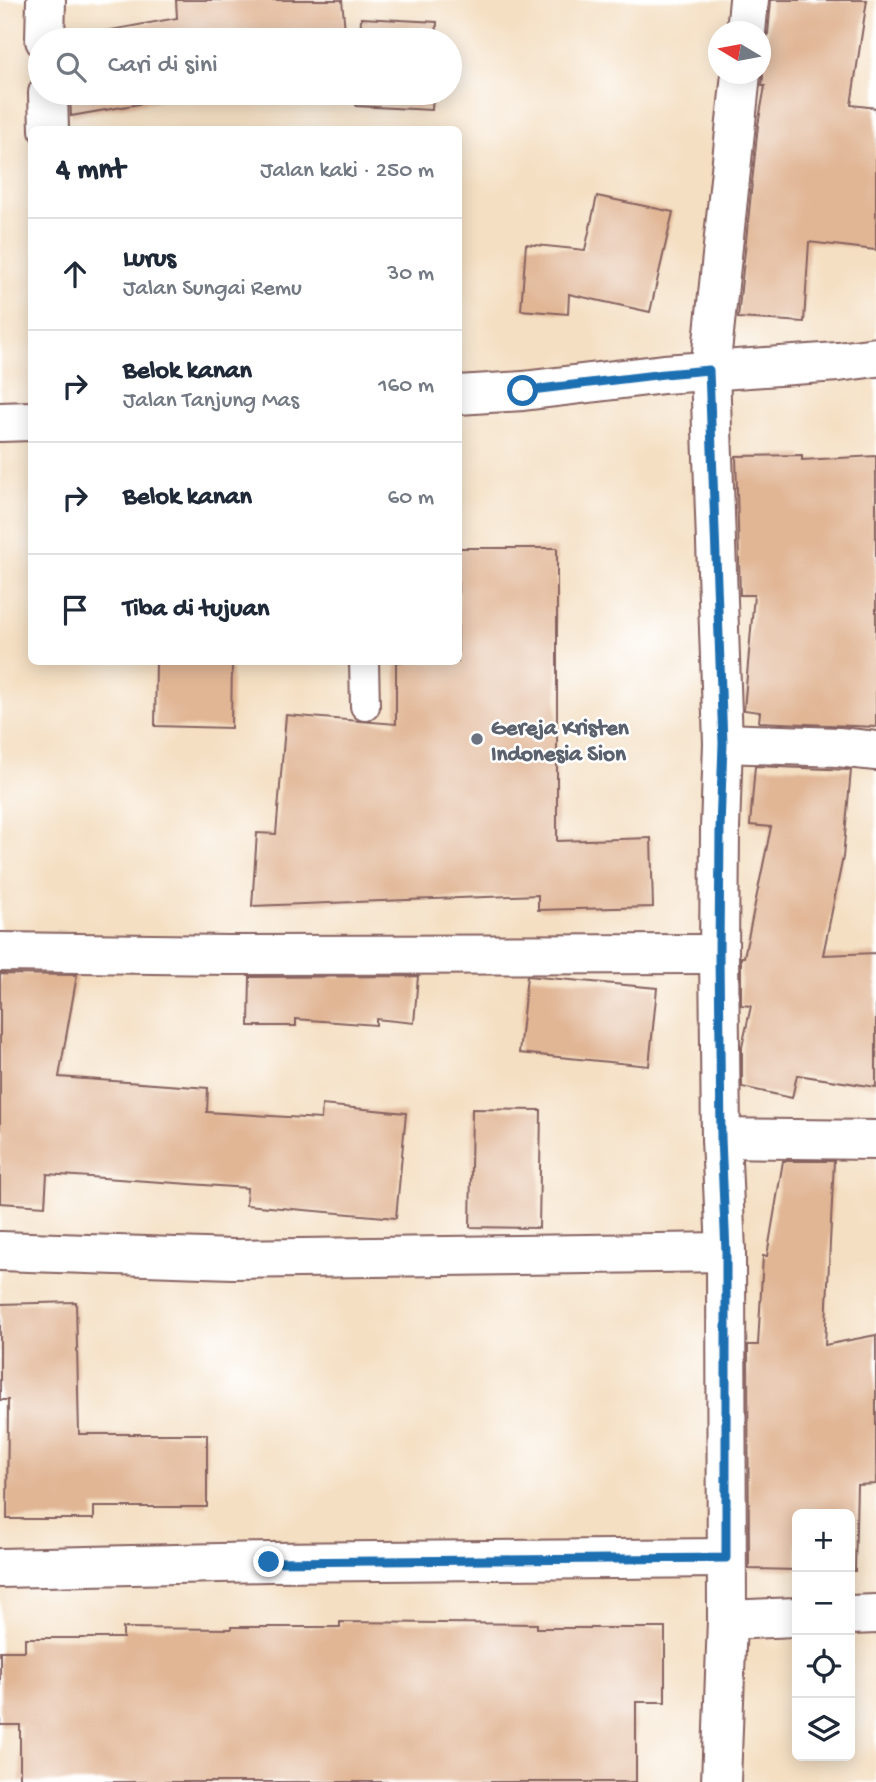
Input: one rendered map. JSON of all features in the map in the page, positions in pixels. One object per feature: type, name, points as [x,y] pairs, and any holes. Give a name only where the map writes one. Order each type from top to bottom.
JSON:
[{"type":"street","points":[[45,28],[46,0]]},
{"type":"street","points":[[747,21],[749,0]]},
{"type":"street","points":[[721,1782],[727,1620],[726,1252],[721,1138],[719,954],[723,743],[709,370],[740,84]]},
{"type":"street","points":[[49,105],[50,126]]},
{"type":"street","points":[[462,395],[523,391],[709,370],[876,358]]},
{"type":"street","points":[[0,422],[28,421]]},
{"type":"street","points":[[723,743],[876,751]]},
{"type":"street","points":[[0,952],[229,955],[719,954]]},
{"type":"street","points":[[721,1138],[876,1140]]},
{"type":"street","points":[[0,1251],[233,1259],[726,1252]]},
{"type":"street","points":[[0,1568],[269,1562],[726,1558]]},
{"type":"street","points":[[855,1615],[876,1614]]},
{"type":"street","points":[[727,1620],[792,1617]]},
{"type":"lane","points":[[365,665],[365,706]]},
{"type":"building","points":[[176,0],[342,0],[345,28],[122,28],[177,18]]},
{"type":"building","points":[[771,0],[867,0],[851,105],[876,108],[876,250],[809,242],[804,322],[738,318],[758,125],[765,86],[762,84],[771,84]]},
{"type":"building","points":[[361,18],[437,22],[437,28],[361,28]]},
{"type":"building","points":[[71,105],[134,105],[71,116]]},
{"type":"building","points":[[356,105],[432,105],[432,110]]},
{"type":"building","points":[[597,196],[673,212],[650,312],[569,294],[568,314],[521,310],[526,244],[585,250]]},
{"type":"building","points":[[802,455],[802,460],[876,456],[876,727],[759,722],[760,712],[744,710],[754,595],[740,595],[736,456]]},
{"type":"building","points":[[462,548],[557,548],[557,841],[651,838],[653,907],[538,910],[538,895],[252,906],[257,833],[276,834],[286,715],[396,724],[396,665],[462,665]]},
{"type":"building","points":[[156,665],[232,665],[231,728],[155,726]]},
{"type":"building","points":[[755,766],[851,770],[843,857],[823,955],[876,953],[876,1087],[797,1075],[792,1098],[742,1087],[742,1047],[751,1006],[741,1005],[741,957],[744,957],[771,827],[750,825]]},
{"type":"building","points":[[0,974],[77,975],[59,1077],[208,1088],[207,1112],[321,1119],[322,1105],[406,1113],[396,1218],[246,1205],[247,1188],[47,1174],[45,1206],[0,1203]]},
{"type":"building","points":[[418,976],[414,1023],[376,1019],[376,1025],[296,1019],[296,1026],[249,1026],[250,977]]},
{"type":"building","points":[[527,976],[657,988],[649,1066],[519,1053]]},
{"type":"building","points":[[472,1109],[541,1110],[539,1228],[470,1227]]},
{"type":"building","points":[[783,1161],[834,1161],[825,1345],[876,1335],[876,1484],[857,1485],[855,1571],[855,1509],[792,1509],[792,1570],[749,1569],[748,1345],[758,1345],[763,1256],[767,1256]]},
{"type":"building","points":[[76,1302],[79,1434],[207,1434],[207,1507],[94,1507],[94,1519],[7,1519],[8,1400],[0,1400],[0,1304]]},
{"type":"building","points":[[340,1622],[537,1624],[537,1628],[665,1628],[665,1702],[636,1702],[636,1782],[20,1782],[20,1725],[0,1725],[0,1651],[25,1651],[25,1638],[123,1638],[123,1628],[340,1627]]},
{"type":"place","name":"Gereja Kristen Indonesia Sion","points":[[477,739]]},
{"type":"route","points":[[269,1562],[726,1558],[726,1252],[721,1138],[719,954],[723,743],[709,370],[523,391]]}]
